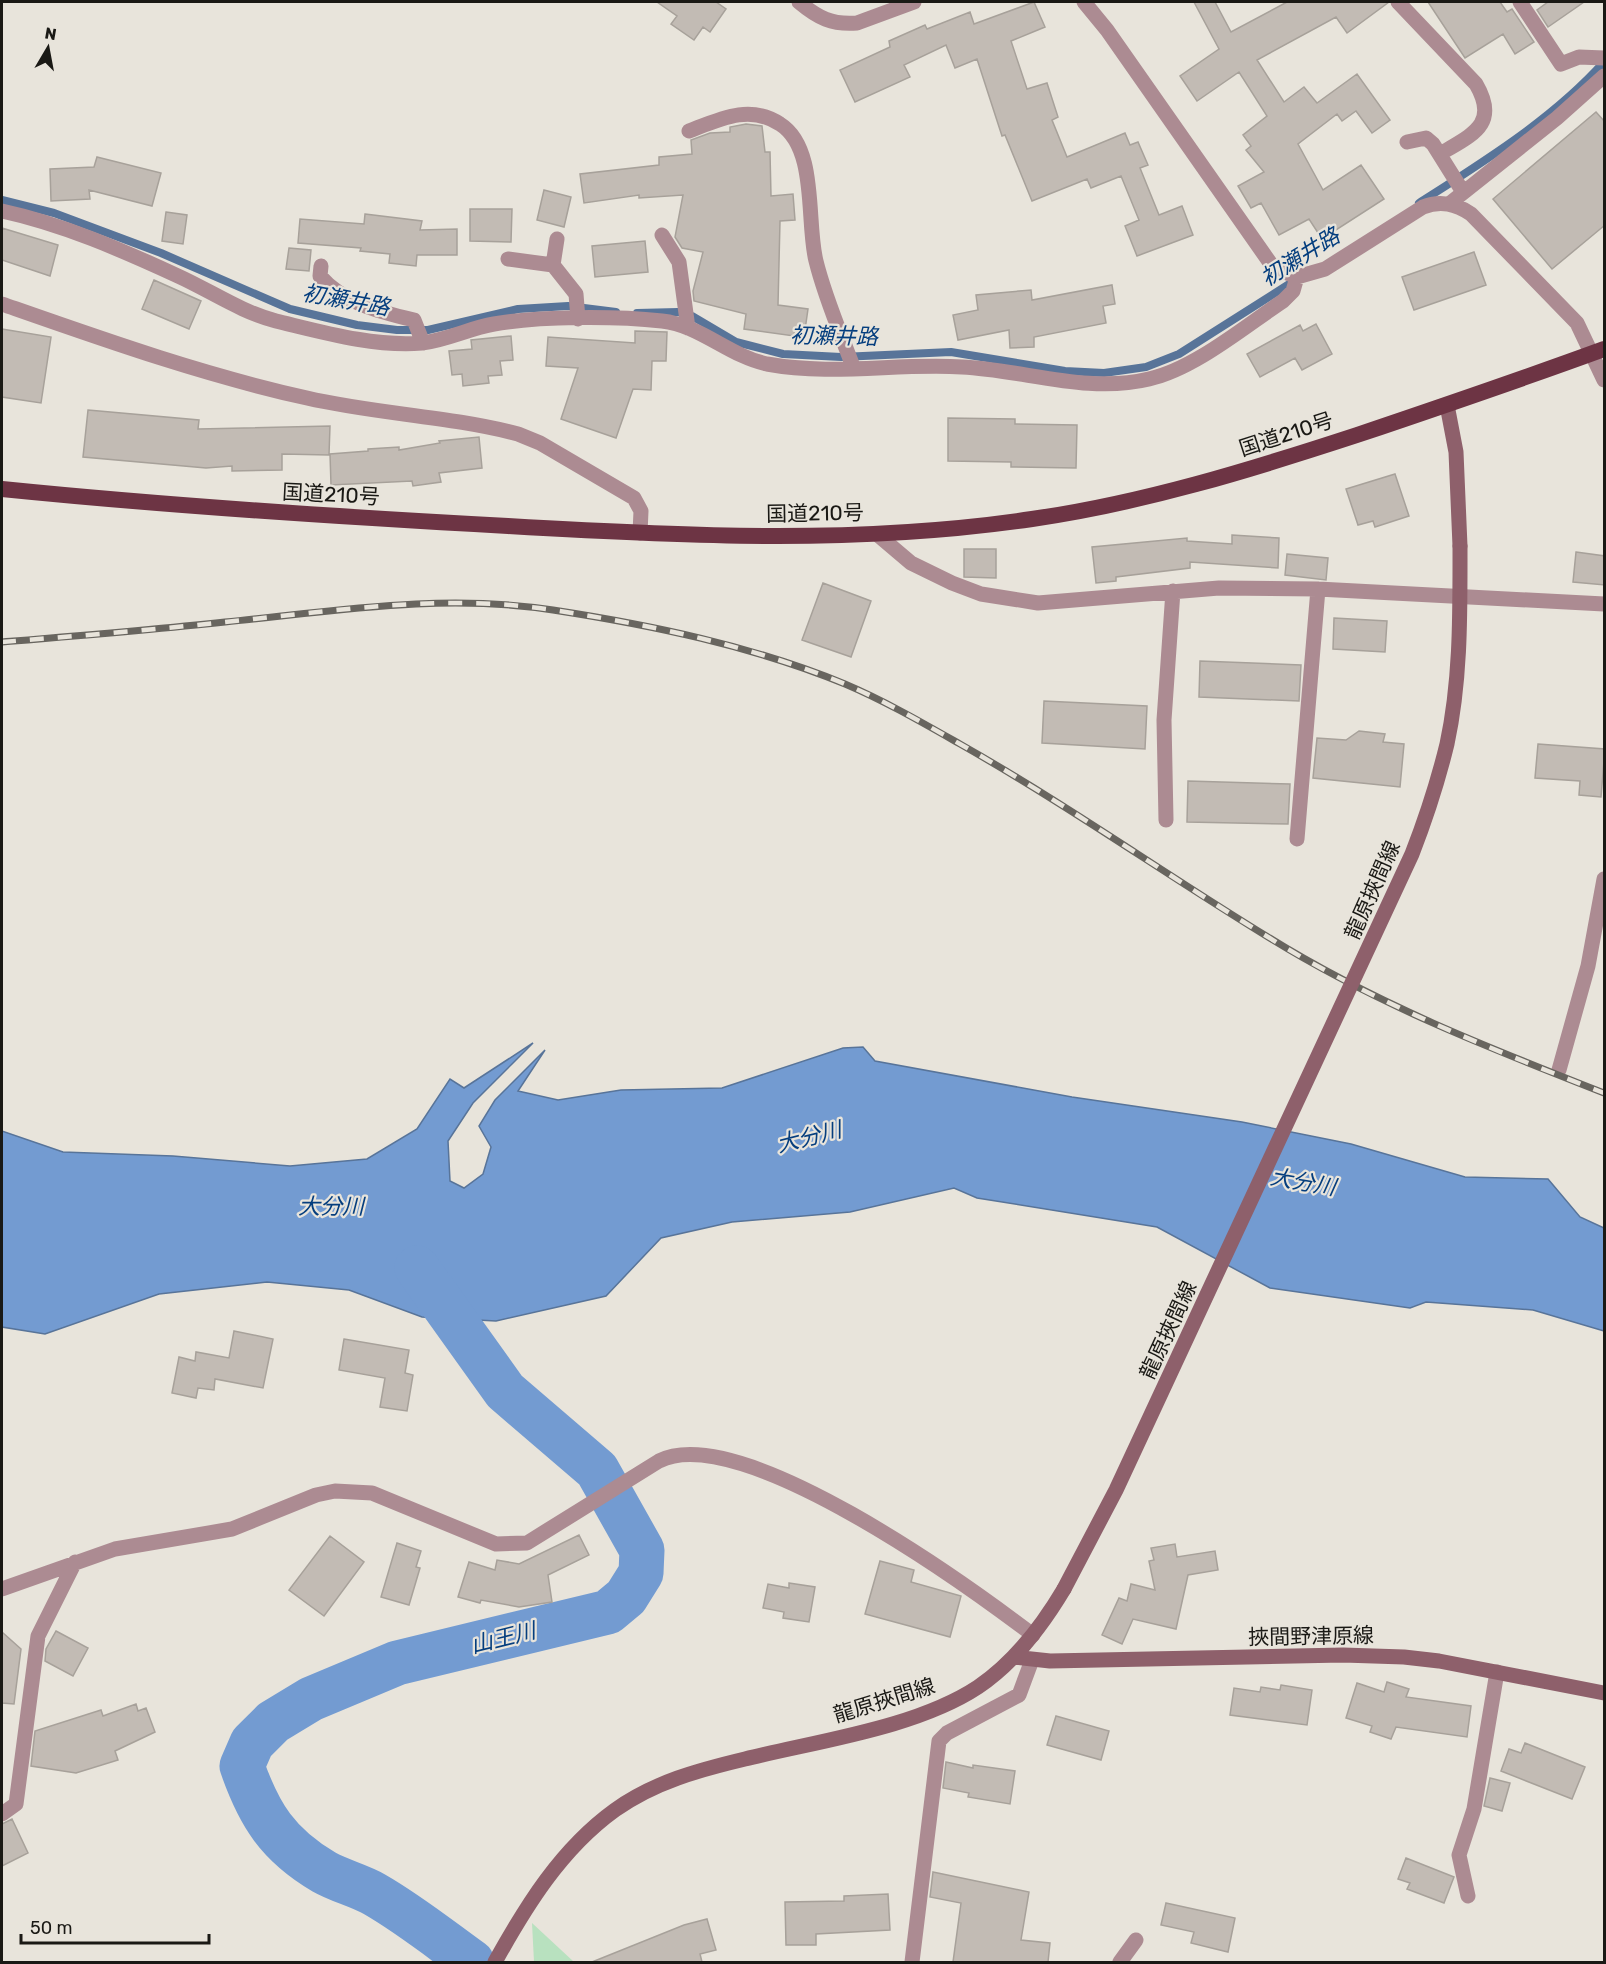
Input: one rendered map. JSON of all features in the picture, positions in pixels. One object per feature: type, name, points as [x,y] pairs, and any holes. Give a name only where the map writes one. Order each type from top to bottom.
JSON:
[{"type":"highway","name":"国道210号","points":[[2,489],[236,511],[640,533],[776,537],[878,535],[1032,519],[1132,501],[1225,477],[1447,405],[1599,351]]},
{"type":"main road","name":"龍原挾間線","points":[[495,1962],[550,1872],[567,1853],[614,1811],[643,1793],[691,1772],[895,1722],[923,1713],[977,1688],[1014,1657],[1033,1635],[1064,1589],[1116,1490],[1362,967],[1415,846],[1436,788],[1451,716],[1459,652],[1460,546],[1456,452],[1447,405]]},
{"type":"main road","name":"挾間野津原線","points":[[1014,1657],[1032,1660],[1099,1661],[1372,1655],[1439,1661],[1605,1693]]},
{"type":"street","points":[[799,2],[828,22],[848,24],[857,23],[914,2]]},
{"type":"street","points":[[1084,2],[1107,30],[1264,257],[1280,272],[1297,277],[1336,263],[1424,207],[1438,203],[1449,204],[1471,214],[1566,310],[1599,351],[1605,380]]},
{"type":"street","points":[[1398,2],[1476,84],[1483,96],[1485,118],[1481,126],[1473,134],[1440,154]]},
{"type":"street","points":[[1520,2],[1561,64],[1579,57],[1605,58]]},
{"type":"street","points":[[1449,204],[1557,118],[1605,76]]},
{"type":"street","points":[[689,131],[730,116],[754,114],[774,120],[794,135],[803,160],[816,262],[854,369]]},
{"type":"street","points":[[1407,142],[1426,138],[1440,154],[1463,192]]},
{"type":"street","points":[[2,211],[72,232],[156,266],[239,307],[268,318],[358,338],[423,342],[490,324],[578,319],[664,321],[688,328],[754,361],[809,369],[962,366],[1087,384],[1151,379],[1189,362],[1283,301],[1293,291],[1297,277]]},
{"type":"street","points":[[662,235],[679,262],[688,328]]},
{"type":"street","points":[[553,265],[557,239]]},
{"type":"street","points":[[508,260],[553,265],[576,294],[578,319]]},
{"type":"street","points":[[321,266],[320,276],[334,292],[383,312],[414,320],[423,342]]},
{"type":"street","points":[[2,304],[82,332],[272,390],[309,399],[518,434],[550,449],[634,498],[641,511],[640,533]]},
{"type":"street","points":[[878,535],[921,569],[963,588],[997,597],[1045,604],[1219,588],[1318,589],[1605,604]]},
{"type":"street","points":[[1297,838],[1318,589]]},
{"type":"street","points":[[1166,820],[1164,720],[1173,591]]},
{"type":"street","points":[[1559,1070],[1598,951],[1605,879]]},
{"type":"street","points":[[2,1590],[75,1562],[147,1542],[232,1529],[316,1495],[335,1491],[372,1493],[496,1544],[526,1543],[668,1456],[693,1454],[713,1455],[774,1474],[870,1525],[1033,1635]]},
{"type":"street","points":[[2,1814],[16,1804],[38,1636],[75,1562]]},
{"type":"street","points":[[912,1962],[939,1742],[947,1733],[1019,1695],[1032,1660]]},
{"type":"street","points":[[1468,1896],[1460,1855],[1474,1809],[1497,1672]]},
{"type":"street","points":[[1120,1962],[1136,1940]]},
{"type":"green space","points":[[532,1923],[574,1962],[534,1962]]},
{"type":"water","name":"大分川","points":[[533,1043],[473,1103],[448,1141],[450,1181],[464,1188],[483,1174],[491,1147],[479,1126],[495,1100],[545,1050],[518,1091],[558,1100],[621,1090],[722,1088],[843,1048],[863,1047],[875,1061],[1072,1097],[1242,1122],[1351,1144],[1465,1177],[1548,1179],[1580,1217],[1604,1228],[1604,1331],[1533,1310],[1426,1302],[1410,1308],[1270,1288],[1157,1227],[977,1198],[954,1188],[850,1212],[732,1222],[661,1238],[606,1296],[496,1321],[422,1317],[349,1290],[267,1282],[159,1294],[45,1334],[2,1327],[2,1131],[63,1152],[173,1156],[290,1166],[367,1159],[417,1129],[450,1079],[464,1088]]},
{"type":"building","points":[[657,2],[716,2],[726,9],[710,32],[703,27],[694,40],[671,24],[677,16]]},
{"type":"building","points":[[1034,2],[1045,27],[1011,41],[1027,89],[1047,83],[1058,117],[1052,120],[1067,157],[1125,133],[1130,145],[1138,142],[1148,165],[1140,168],[1159,215],[1182,206],[1193,235],[1137,256],[1125,226],[1139,220],[1121,176],[1091,188],[1087,179],[1032,201],[1005,135],[1002,136],[977,59],[955,68],[946,45],[904,65],[910,77],[855,102],[840,70],[890,47],[889,41],[925,25],[927,29],[970,12],[974,24]]},
{"type":"building","points":[[1194,2],[1215,2],[1231,32],[1287,2],[1389,2],[1347,33],[1336,17],[1257,60],[1284,102],[1304,87],[1317,103],[1357,74],[1390,120],[1372,133],[1356,111],[1342,121],[1337,114],[1298,144],[1323,190],[1361,165],[1384,199],[1322,239],[1309,219],[1279,235],[1261,203],[1251,208],[1238,186],[1264,172],[1246,150],[1251,146],[1243,135],[1267,116],[1239,72],[1197,101],[1180,76],[1219,49]]},
{"type":"building","points":[[1428,2],[1500,2],[1507,12],[1512,9],[1534,42],[1515,54],[1503,34],[1465,58]]},
{"type":"building","points":[[1548,2],[1584,2],[1548,27],[1537,10]]},
{"type":"building","points":[[1596,112],[1605,122],[1605,225],[1552,269],[1493,199]]},
{"type":"building","points":[[746,124],[762,126],[765,152],[770,152],[771,196],[793,194],[795,220],[780,221],[778,305],[808,309],[805,330],[795,329],[794,336],[744,329],[746,314],[694,301],[693,291],[703,252],[682,248],[675,237],[683,195],[639,198],[639,195],[584,203],[580,174],[659,165],[659,157],[692,154],[691,140],[710,133],[730,132],[730,127]]},
{"type":"building","points":[[97,157],[161,173],[152,206],[89,190],[90,199],[51,201],[50,169],[94,167]]},
{"type":"building","points":[[544,190],[571,197],[564,227],[537,220]]},
{"type":"building","points":[[470,209],[512,209],[511,242],[470,241]]},
{"type":"building","points":[[166,212],[187,215],[183,244],[162,241]]},
{"type":"building","points":[[365,214],[422,221],[420,230],[457,229],[457,255],[417,255],[416,266],[389,263],[390,254],[360,251],[361,248],[298,243],[300,219],[364,224]]},
{"type":"building","points":[[2,228],[58,245],[50,276],[2,260]]},
{"type":"building","points":[[645,241],[648,272],[595,277],[592,246]]},
{"type":"building","points":[[289,248],[311,250],[309,271],[286,269]]},
{"type":"building","points":[[1474,252],[1486,285],[1414,310],[1402,277]]},
{"type":"building","points":[[154,280],[201,301],[189,329],[142,309]]},
{"type":"building","points":[[1112,285],[1115,304],[1103,306],[1106,323],[1034,337],[1034,347],[1010,348],[1009,330],[958,340],[953,315],[978,310],[976,295],[1031,290],[1032,300]]},
{"type":"building","points":[[1316,324],[1332,354],[1302,370],[1295,358],[1260,377],[1247,354],[1300,325],[1303,331]]},
{"type":"building","points":[[2,329],[51,337],[41,403],[2,397]]},
{"type":"building","points":[[635,331],[667,332],[666,361],[652,361],[651,390],[633,389],[616,438],[561,419],[578,368],[546,366],[548,337],[635,343]]},
{"type":"building","points":[[511,336],[513,360],[500,361],[502,375],[488,376],[489,383],[463,386],[462,374],[452,375],[449,351],[472,349],[471,340]]},
{"type":"building","points":[[88,410],[199,420],[198,429],[330,426],[329,455],[282,454],[282,470],[232,471],[232,466],[206,468],[83,457]]},
{"type":"building","points":[[948,418],[1015,419],[1015,424],[1077,425],[1076,468],[1011,467],[1011,462],[948,461]]},
{"type":"building","points":[[479,437],[482,468],[439,473],[441,482],[413,486],[412,481],[331,485],[330,454],[399,447],[399,450],[440,443],[439,441]]},
{"type":"building","points":[[1395,474],[1409,516],[1375,527],[1373,521],[1358,525],[1346,489]]},
{"type":"building","points":[[1232,535],[1279,538],[1278,568],[1190,562],[1190,568],[1116,577],[1116,581],[1096,583],[1092,547],[1187,538],[1187,541],[1232,544]]},
{"type":"building","points":[[964,549],[996,549],[996,578],[964,577]]},
{"type":"building","points":[[1576,552],[1605,556],[1605,585],[1573,582]]},
{"type":"building","points":[[1287,554],[1328,558],[1326,580],[1285,575]]},
{"type":"building","points":[[823,583],[871,601],[851,657],[802,640]]},
{"type":"building","points":[[1334,618],[1387,621],[1385,652],[1333,649]]},
{"type":"building","points":[[1200,661],[1301,665],[1299,701],[1199,697]]},
{"type":"building","points":[[1044,701],[1147,706],[1145,749],[1042,743]]},
{"type":"building","points":[[1359,731],[1385,734],[1383,742],[1404,744],[1400,787],[1313,778],[1317,738],[1346,740]]},
{"type":"building","points":[[1538,744],[1605,749],[1601,797],[1579,795],[1580,781],[1535,778]]},
{"type":"building","points":[[1188,781],[1290,784],[1288,824],[1187,822]]},
{"type":"building","points":[[234,1331],[273,1339],[263,1388],[215,1379],[214,1390],[198,1388],[196,1398],[172,1393],[179,1357],[195,1361],[196,1352],[229,1358]]},
{"type":"building","points":[[344,1339],[409,1350],[405,1373],[413,1375],[407,1411],[380,1407],[385,1378],[339,1370]]},
{"type":"building","points":[[579,1535],[589,1555],[548,1575],[552,1602],[519,1607],[481,1600],[480,1603],[458,1597],[469,1562],[495,1570],[497,1560],[519,1564]]},
{"type":"building","points":[[330,1536],[364,1562],[324,1616],[289,1590]]},
{"type":"building","points":[[397,1543],[421,1551],[416,1567],[420,1568],[409,1605],[381,1597]]},
{"type":"building","points":[[1175,1544],[1177,1557],[1215,1551],[1218,1570],[1188,1575],[1176,1629],[1133,1619],[1122,1644],[1102,1635],[1119,1598],[1127,1601],[1131,1584],[1155,1590],[1149,1561],[1154,1560],[1151,1548]]},
{"type":"building","points":[[880,1561],[914,1570],[911,1582],[961,1596],[950,1637],[865,1614]]},
{"type":"building","points":[[789,1583],[815,1587],[809,1622],[783,1618],[784,1612],[763,1608],[768,1584],[789,1588]]},
{"type":"building","points":[[56,1631],[88,1648],[73,1676],[45,1661],[46,1649]]},
{"type":"building","points":[[2,1632],[21,1649],[14,1704],[2,1703]]},
{"type":"building","points":[[1387,1682],[1409,1689],[1406,1697],[1471,1706],[1467,1737],[1396,1727],[1391,1739],[1370,1732],[1372,1726],[1346,1718],[1357,1683],[1384,1692]]},
{"type":"building","points":[[1281,1685],[1312,1690],[1307,1725],[1230,1715],[1234,1688],[1260,1692],[1261,1687],[1280,1690]]},
{"type":"building","points":[[136,1704],[138,1711],[146,1708],[155,1732],[115,1751],[118,1760],[76,1773],[31,1766],[35,1731],[101,1710],[103,1716]]},
{"type":"building","points":[[1056,1716],[1109,1731],[1101,1760],[1047,1745]]},
{"type":"building","points":[[1525,1743],[1585,1767],[1572,1799],[1501,1771],[1509,1749],[1521,1753]]},
{"type":"building","points":[[946,1762],[973,1768],[973,1765],[1015,1771],[1010,1804],[968,1797],[969,1793],[943,1788]]},
{"type":"building","points":[[1490,1778],[1510,1783],[1502,1811],[1484,1806]]},
{"type":"building","points":[[12,1819],[28,1853],[2,1866],[2,1824]]},
{"type":"building","points":[[1406,1858],[1454,1877],[1444,1903],[1407,1889],[1410,1883],[1398,1879]]},
{"type":"building","points":[[933,1872],[1029,1892],[1021,1940],[1050,1943],[1048,1962],[953,1962],[961,1903],[930,1897]]},
{"type":"building","points":[[888,1894],[890,1930],[816,1934],[816,1945],[786,1945],[785,1902],[844,1901],[844,1896]]},
{"type":"building","points":[[1166,1903],[1235,1918],[1228,1952],[1191,1943],[1194,1932],[1161,1925]]},
{"type":"building","points":[[707,1919],[716,1950],[700,1954],[702,1962],[592,1962],[684,1925]]},
{"type":"waterway","name":"初瀬井路","points":[[1419,203],[1540,121],[1584,83],[1604,62]]},
{"type":"waterway","name":"初瀬井路","points":[[2,200],[54,213],[161,253],[290,309],[357,325],[397,330],[428,330],[518,309],[568,306],[616,312]]},
{"type":"waterway","name":"初瀬井路","points":[[637,313],[678,312],[692,316],[736,342],[783,354],[841,357],[951,352],[1065,371],[1104,373],[1146,367],[1179,354],[1294,281]]},
{"type":"waterway","name":"山王川","points":[[417,1268],[505,1391],[597,1470],[642,1550],[641,1573],[626,1597],[608,1612],[397,1663],[311,1699],[273,1722],[252,1743],[242,1766],[263,1814],[282,1840],[294,1851],[324,1872],[387,1902],[472,1962]]},
{"type":"railway","points":[[2,642],[169,628],[348,609],[430,603],[471,603],[512,605],[590,616],[664,630],[738,648],[845,684],[918,720],[1038,791],[1268,937],[1349,983],[1433,1023],[1604,1093]]}]
